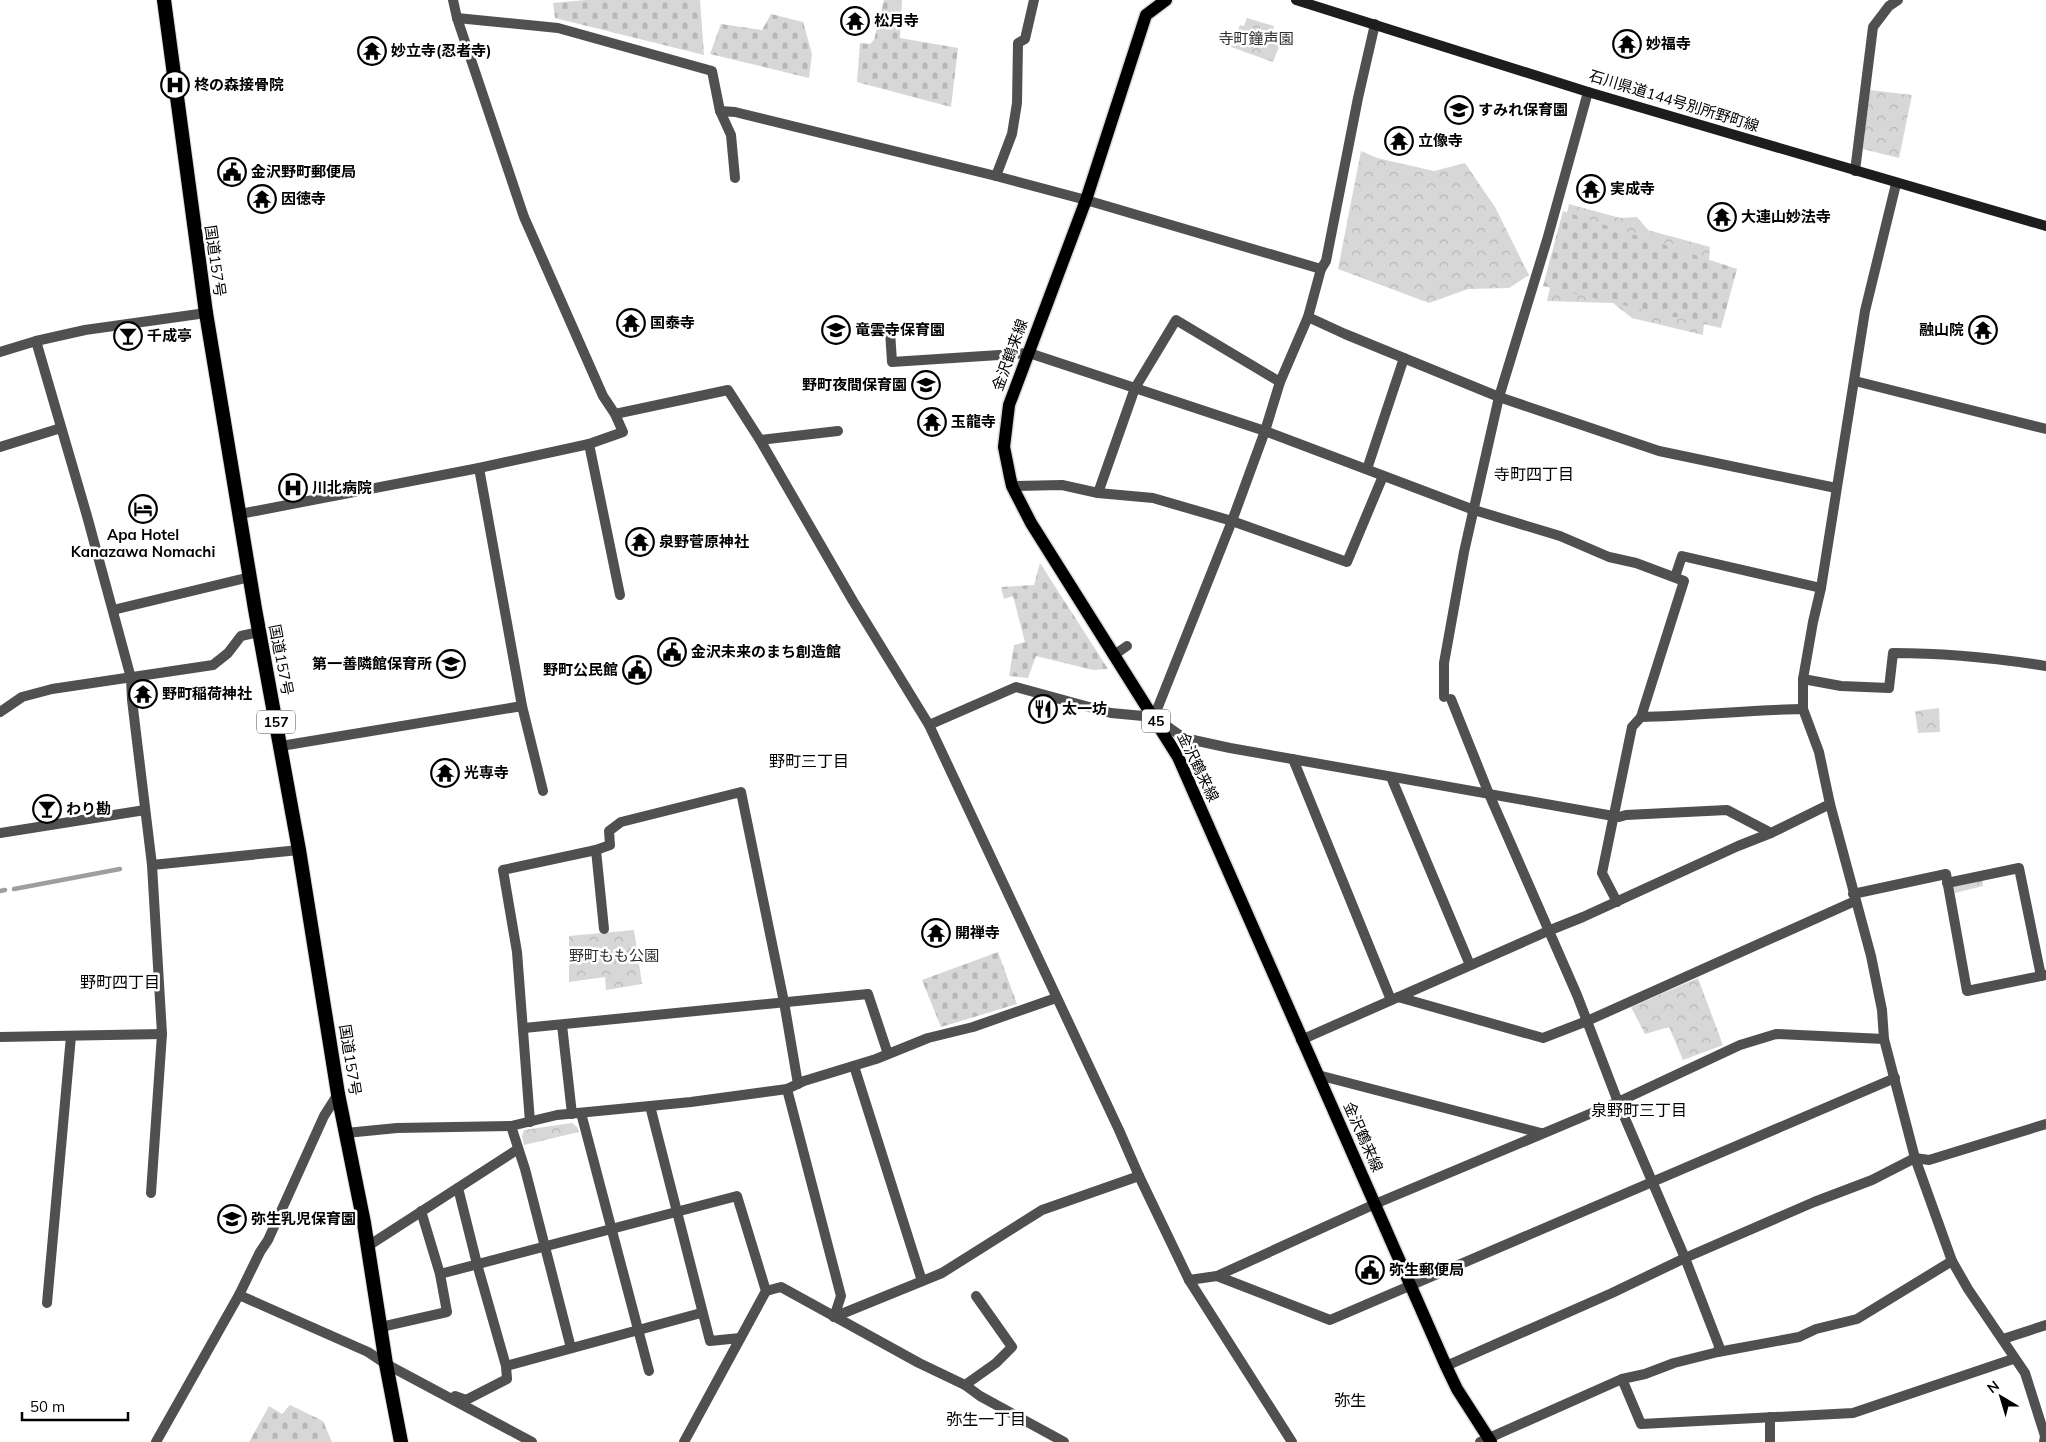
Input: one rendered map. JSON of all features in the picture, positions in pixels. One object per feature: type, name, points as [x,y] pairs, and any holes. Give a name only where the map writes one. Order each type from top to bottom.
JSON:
[{"type":"highway","name":"国道157号","points":[[164,0],[206,313],[259,632],[299,850],[338,1094],[368,1246],[386,1364],[401,1442]]},
{"type":"main road","name":"金沢鶴来線","points":[[1166,0],[1146,14],[1086,200],[1056,275],[1009,405],[1004,447],[1012,486],[1031,523],[1178,757],[1409,1285],[1457,1389],[1487,1441]]},
{"type":"main road","name":"石川県道144号別所野町線","points":[[1296,0],[1588,92],[1896,184],[2046,226]]},
{"type":"street","points":[[240,514],[479,468],[590,444],[623,432],[616,414],[603,396],[524,217],[457,18],[453,0]]},
{"type":"street","points":[[996,176],[1012,134],[1017,103],[1018,44],[1025,39],[1034,0]]},
{"type":"street","points":[[1855,171],[1873,27],[1889,6],[1898,0]]},
{"type":"street","points":[[457,18],[558,28],[712,71],[720,111],[731,135],[735,178]]},
{"type":"street","points":[[1154,717],[1232,521],[1265,431],[1280,382],[1308,316],[1321,269],[1326,261],[1358,98],[1375,24]]},
{"type":"street","points":[[1588,92],[1547,240],[1499,397],[1474,510],[1444,663],[1447,698],[1548,930],[1651,1182],[1685,1258],[1719,1346],[1718,1352]]},
{"type":"street","points":[[720,111],[735,112],[996,176],[1086,200],[1321,269]]},
{"type":"street","points":[[1896,184],[1865,311],[1821,588],[1812,622],[1803,679],[1803,709],[1819,752],[1830,804],[1870,956],[1882,1010],[1884,1039],[1915,1158],[1952,1261],[1968,1289],[2024,1373],[2045,1436],[2044,1442]]},
{"type":"street","points":[[0,352],[36,341],[85,330],[206,313]]},
{"type":"street","points":[[1308,316],[1499,397],[1659,451],[1836,488]]},
{"type":"street","points":[[1098,493],[1135,388],[1176,320],[1280,382]]},
{"type":"street","points":[[890,331],[892,362],[1029,353],[1265,431],[1474,510],[1560,536],[1609,557],[1636,563],[1684,581],[1641,716],[1632,727],[1602,873],[1618,902]]},
{"type":"street","points":[[36,341],[131,678],[152,865],[162,1034],[151,1193]]},
{"type":"street","points":[[1367,469],[1404,358]]},
{"type":"street","points":[[1855,381],[2046,429]]},
{"type":"street","points":[[616,414],[728,390],[760,440],[853,602],[929,725],[1139,1176],[1190,1280],[1292,1442]]},
{"type":"street","points":[[0,447],[62,428]]},
{"type":"street","points":[[760,440],[838,431]]},
{"type":"street","points":[[590,444],[620,595]]},
{"type":"street","points":[[479,468],[522,706],[543,791]]},
{"type":"street","points":[[1012,486],[1062,485],[1098,493],[1153,498],[1232,521],[1347,562],[1383,476]]},
{"type":"street","points":[[1675,577],[1682,556],[1821,588]]},
{"type":"street","points":[[113,610],[250,577]]},
{"type":"street","points":[[0,712],[22,697],[52,690],[214,665],[228,653],[241,636],[259,632]]},
{"type":"street","points":[[1114,654],[1127,646]]},
{"type":"street","points":[[1803,679],[1841,686],[1889,688],[1893,652],[1939,653],[2003,659],[2046,666]]},
{"type":"street","points":[[929,725],[1016,687],[1111,713],[1154,717],[1184,738],[1614,816],[1727,810],[1771,833]]},
{"type":"street","points":[[281,746],[522,706]]},
{"type":"street","points":[[1641,716],[1803,709]]},
{"type":"street","points":[[1293,759],[1395,999]]},
{"type":"street","points":[[1391,777],[1470,965]]},
{"type":"street","points":[[530,1122],[517,952],[503,870],[596,850],[610,845],[609,831],[621,822],[741,792],[784,1002],[798,1084]]},
{"type":"street","points":[[1301,1040],[1548,930],[1618,902],[1738,846],[1771,833],[1830,804]]},
{"type":"street","points":[[0,833],[145,810]]},
{"type":"street","points":[[152,865],[299,850]]},
{"type":"street","points":[[596,850],[604,930]]},
{"type":"street","points":[[1395,999],[1543,1038],[1587,1022],[1854,897],[1946,874],[1947,883],[1966,991],[2045,976],[2019,868],[1947,883]]},
{"type":"street","points":[[524,1028],[868,994],[888,1054]]},
{"type":"street","points":[[346,1133],[397,1128],[511,1126],[557,1115],[650,1106],[787,1088],[888,1054],[928,1038],[973,1027],[1056,998]]},
{"type":"street","points":[[562,1025],[577,1113],[649,1371]]},
{"type":"street","points":[[0,1037],[162,1034]]},
{"type":"street","points":[[1190,1280],[1217,1276],[1375,1204],[1618,1102],[1740,1045],[1776,1034],[1884,1039]]},
{"type":"street","points":[[47,1303],[71,1036]]},
{"type":"street","points":[[854,1066],[922,1281]]},
{"type":"street","points":[[1318,1075],[1541,1133]]},
{"type":"street","points":[[1217,1276],[1330,1320],[1895,1078]]},
{"type":"street","points":[[787,1088],[841,1296],[834,1318]]},
{"type":"street","points":[[156,1442],[268,1240],[324,1116],[338,1094]]},
{"type":"street","points":[[650,1106],[701,1313],[710,1341],[740,1338]]},
{"type":"street","points":[[1446,1366],[1612,1293],[1685,1258],[1814,1202],[1872,1180],[1915,1158],[1929,1160],[2046,1124]]},
{"type":"street","points":[[511,1126],[571,1348]]},
{"type":"street","points":[[368,1246],[518,1149]]},
{"type":"street","points":[[834,1318],[942,1273],[1042,1210],[1139,1176]]},
{"type":"street","points":[[434,1390],[466,1400],[506,1379],[506,1366],[458,1188]]},
{"type":"street","points":[[440,1274],[738,1196],[766,1291],[684,1442]]},
{"type":"street","points":[[381,1327],[447,1312],[440,1274],[421,1210]]},
{"type":"street","points":[[1487,1441],[1622,1379],[1718,1352],[1799,1337],[1816,1330],[1857,1319],[1952,1261]]},
{"type":"street","points":[[766,1291],[781,1288],[918,1363],[965,1385],[980,1396],[1064,1442]]},
{"type":"street","points":[[239,1295],[368,1352],[386,1364],[532,1442]]},
{"type":"street","points":[[965,1385],[996,1363],[1012,1347],[976,1296]]},
{"type":"street","points":[[506,1366],[701,1313]]},
{"type":"street","points":[[2003,1339],[2046,1325]]},
{"type":"street","points":[[1622,1379],[1641,1424],[1854,1413],[2013,1358]]},
{"type":"street","points":[[1770,1417],[1770,1442]]},
{"type":"green space","points":[[585,0],[700,0],[704,55],[555,18],[553,3]]},
{"type":"green space","points":[[884,0],[902,0],[900,38],[958,48],[951,107],[857,82],[860,43],[870,44],[874,40]]},
{"type":"green space","points":[[771,14],[803,22],[812,54],[809,78],[710,54],[721,24],[762,30]]},
{"type":"green space","name":"寺町鐘声園","points":[[1247,18],[1274,26],[1273,34],[1283,36],[1273,62],[1220,43],[1226,30],[1237,32],[1240,25],[1244,26]]},
{"type":"green space","points":[[1870,90],[1912,95],[1899,158],[1863,149]]},
{"type":"green space","points":[[1361,151],[1377,158],[1434,171],[1465,163],[1495,207],[1529,275],[1509,288],[1468,289],[1429,303],[1338,269]]},
{"type":"green space","points":[[1569,204],[1620,218],[1637,217],[1648,230],[1710,247],[1703,335],[1632,318],[1613,303],[1547,301]]},
{"type":"green space","points":[[1563,211],[1737,269],[1721,328],[1543,286]]},
{"type":"green space","points":[[1040,563],[1108,669],[1093,670],[1036,656],[1028,678],[1009,676],[1014,645],[1025,642],[1013,596],[1004,599],[1001,587],[1034,585]]},
{"type":"green space","points":[[1939,708],[1940,732],[1918,733],[1915,711]]},
{"type":"green space","points":[[1982,877],[1983,886],[1955,893],[1953,883]]},
{"type":"green space","name":"野町もも公園","points":[[634,930],[642,984],[606,990],[605,977],[569,982],[569,936]]},
{"type":"green space","points":[[998,952],[1017,1004],[941,1027],[922,980]]},
{"type":"green space","points":[[1698,978],[1723,1045],[1683,1060],[1669,1027],[1645,1034],[1631,1007]]},
{"type":"green space","points":[[572,1123],[579,1132],[524,1145],[522,1136],[524,1130]]},
{"type":"green space","points":[[290,1405],[323,1421],[332,1442],[249,1442],[269,1406],[282,1414]]},
{"type":"waterway","points":[[14,889],[120,869]]},
{"type":"waterway","points":[[0,891],[5,890]]},
{"type":"place","name":"松月寺","points":[[855,21]]},
{"type":"place","name":"妙福寺","points":[[1627,44]]},
{"type":"place","name":"妙立寺(忍者寺)","points":[[372,51]]},
{"type":"place","name":"柊の森接骨院","points":[[175,85]]},
{"type":"place","name":"すみれ保育園","points":[[1459,110]]},
{"type":"place","name":"立像寺","points":[[1399,141]]},
{"type":"place","name":"金沢野町郵便局","points":[[232,172]]},
{"type":"place","name":"実成寺","points":[[1591,189]]},
{"type":"place","name":"因徳寺","points":[[262,199]]},
{"type":"place","name":"大連山妙法寺","points":[[1722,217]]},
{"type":"place","name":"国泰寺","points":[[631,323]]},
{"type":"place","name":"竜雲寺保育園","points":[[836,330]]},
{"type":"place","name":"融山院","points":[[1983,330]]},
{"type":"place","name":"千成亭","points":[[128,336]]},
{"type":"place","name":"野町夜間保育園","points":[[926,385]]},
{"type":"place","name":"玉龍寺","points":[[932,422]]},
{"type":"place","name":"川北病院","points":[[293,488]]},
{"type":"place","name":"Apa Hotel Kanazawa Nomachi","points":[[143,509]]},
{"type":"place","name":"泉野菅原神社","points":[[640,542]]},
{"type":"place","name":"金沢未来のまち創造館","points":[[672,652]]},
{"type":"place","name":"第一善隣館保育所","points":[[451,664]]},
{"type":"place","name":"野町公民館","points":[[637,670]]},
{"type":"place","name":"野町稲荷神社","points":[[143,694]]},
{"type":"place","name":"太一坊","points":[[1043,709]]},
{"type":"place","name":"光専寺","points":[[445,773]]},
{"type":"place","name":"わり勘","points":[[47,809]]},
{"type":"place","name":"開禅寺","points":[[936,933]]},
{"type":"place","name":"弥生乳児保育園","points":[[232,1219]]},
{"type":"place","name":"弥生郵便局","points":[[1370,1270]]},
{"type":"district","name":"寺町四丁目","points":[[1534,474]]},
{"type":"district","name":"野町三丁目","points":[[809,761]]},
{"type":"district","name":"野町四丁目","points":[[120,982]]},
{"type":"district","name":"泉野町三丁目","points":[[1639,1110]]},
{"type":"district","name":"弥生","points":[[1350,1400]]},
{"type":"district","name":"弥生一丁目","points":[[986,1419]]}]
